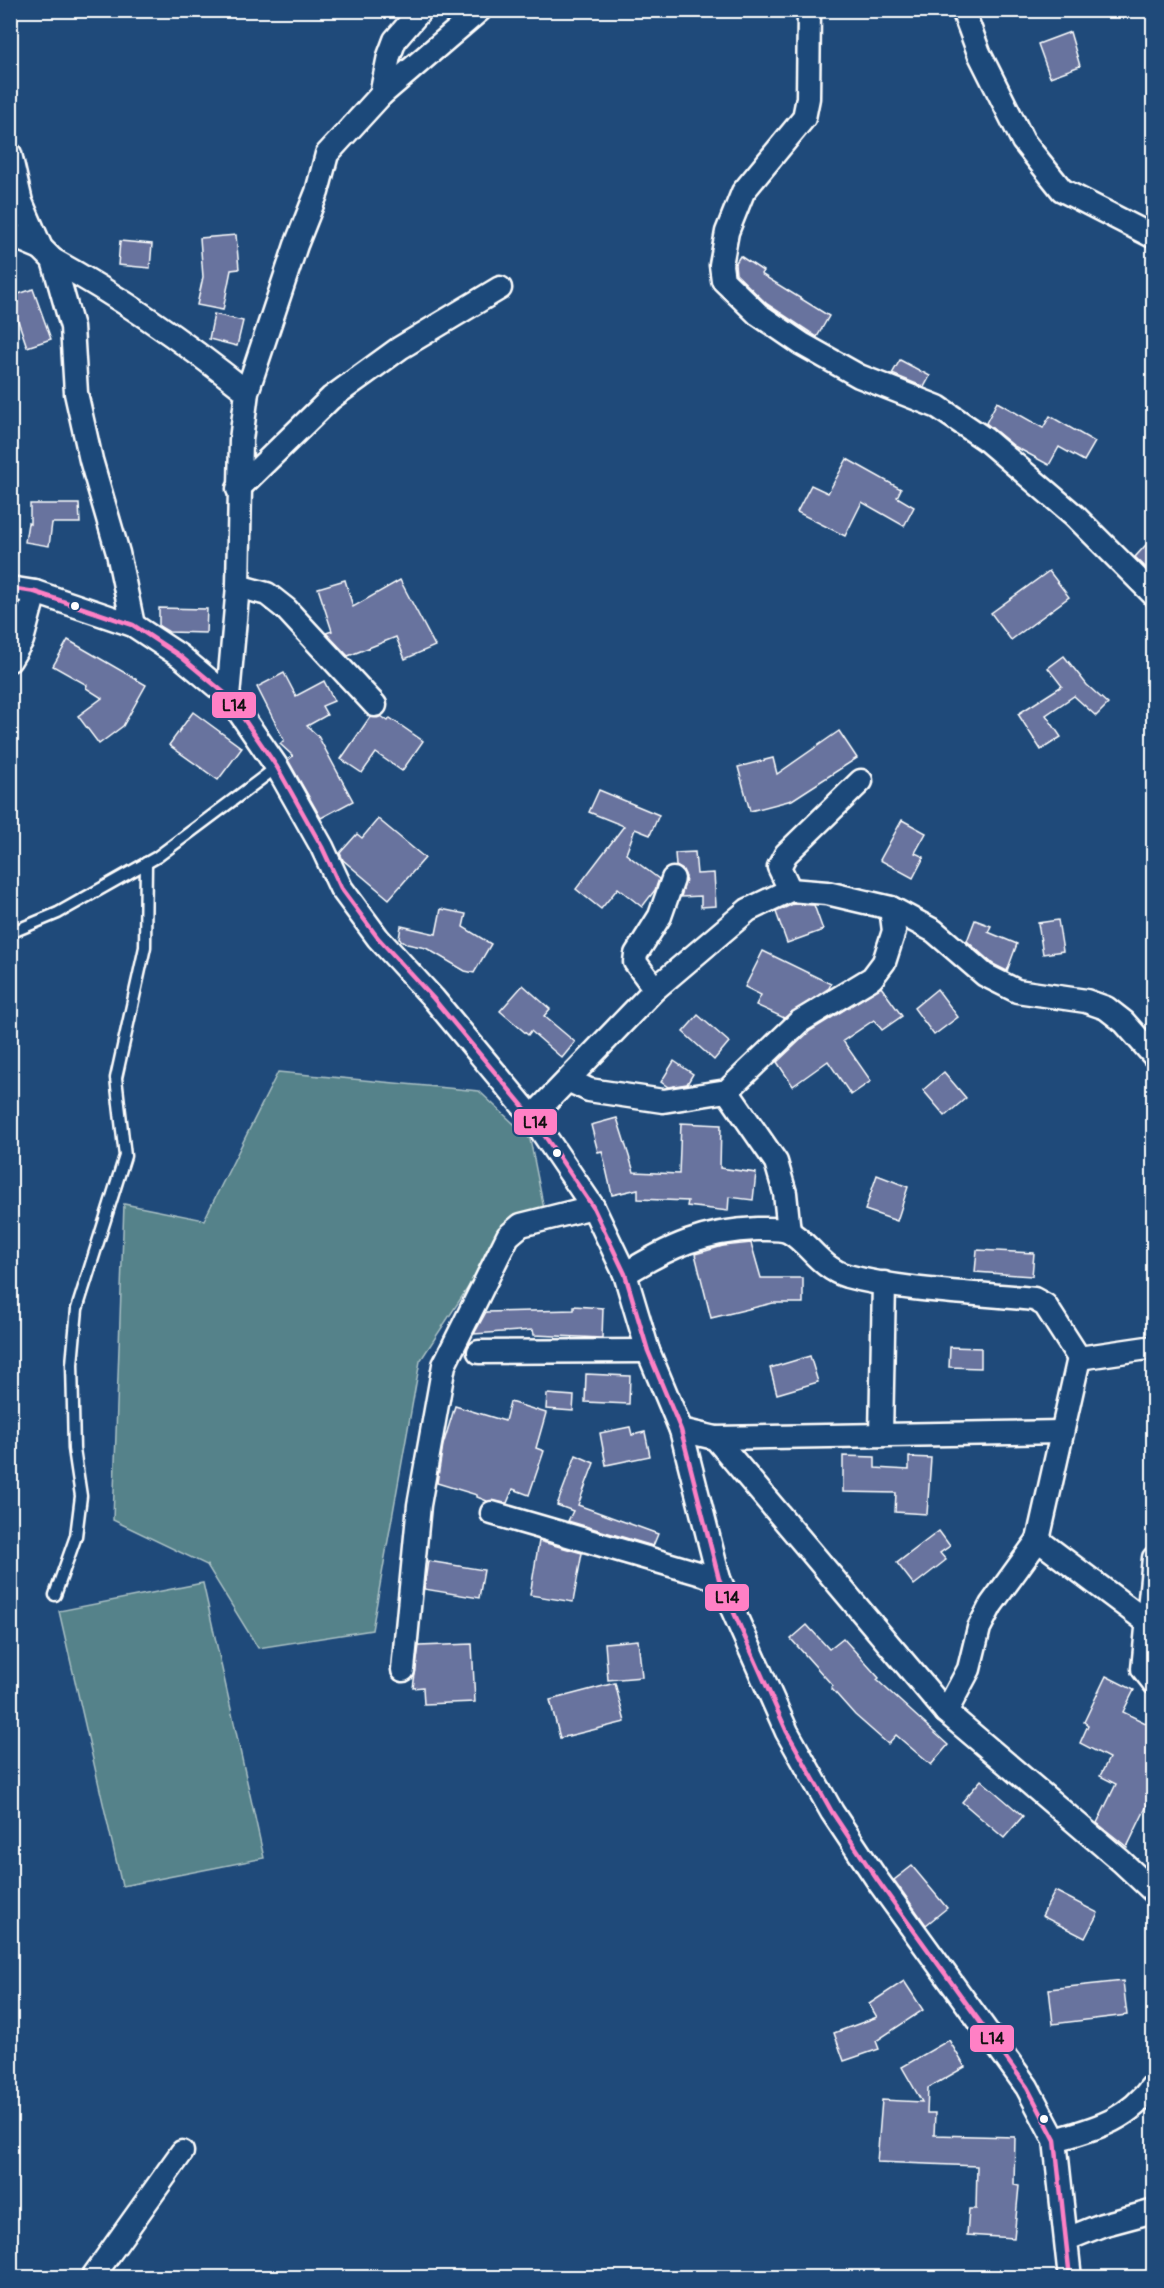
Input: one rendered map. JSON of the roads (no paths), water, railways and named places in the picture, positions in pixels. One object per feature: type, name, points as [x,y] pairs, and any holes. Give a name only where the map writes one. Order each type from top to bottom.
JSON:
[{"type":"street","points":[[381,95],[389,56],[395,40],[422,10]]},
{"type":"street","points":[[228,696],[238,586],[238,489],[247,392],[273,312],[317,192],[327,154],[381,95],[480,10]]},
{"type":"street","points":[[809,10],[808,98],[804,118],[743,192],[727,232],[721,265],[723,280],[758,314],[802,344],[859,376],[938,407],[985,439],[1074,515],[1154,595]]},
{"type":"street","points":[[963,10],[979,53],[1023,141],[1062,189],[1154,237]]},
{"type":"street","points":[[10,154],[21,201],[47,254],[72,327],[76,393],[118,553],[133,625]]},
{"type":"street","points":[[10,235],[98,285],[191,346],[247,392]]},
{"type":"street","points":[[238,489],[330,398],[400,348],[501,288]]},
{"type":"street","points":[[238,586],[267,594],[286,609],[375,705]]},
{"type":"street","points":[[10,588],[35,592],[133,625],[180,656],[228,696],[277,768],[322,847],[341,888],[378,938],[433,998],[532,1117],[593,1207],[625,1274],[648,1351],[681,1430],[719,1579],[788,1732],[832,1812],[878,1881],[1027,2087],[1055,2140],[1070,2277]]},
{"type":"street","points":[[10,660],[22,640],[35,592]]},
{"type":"street","points":[[790,890],[779,867],[786,854],[861,781]]},
{"type":"street","points":[[656,989],[636,962],[636,954],[660,916],[673,879]]},
{"type":"street","points":[[532,1117],[656,989],[748,910],[790,890],[827,893],[891,908],[934,931],[985,975],[1017,991],[1086,1000],[1106,1008],[1124,1022],[1154,1056]]},
{"type":"street","points":[[568,1080],[606,1094],[663,1101],[727,1091],[799,1022],[872,978],[884,962],[894,931],[891,908]]},
{"type":"street","points":[[727,1091],[776,1162],[785,1192],[789,1232]]},
{"type":"street","points":[[404,1670],[419,1505],[444,1365],[508,1236],[521,1225],[593,1207]]},
{"type":"street","points":[[625,1274],[665,1250],[705,1235],[756,1229],[789,1232],[817,1259],[845,1275],[884,1283],[1034,1299],[1045,1305],[1079,1359],[1038,1540],[991,1605],[979,1628],[969,1669],[945,1712]]},
{"type":"street","points":[[881,1435],[884,1283]]},
{"type":"street","points":[[1079,1359],[1154,1347]]},
{"type":"street","points":[[480,1352],[648,1351]]},
{"type":"street","points":[[681,1430],[715,1438],[1061,1432]]},
{"type":"street","points":[[715,1438],[945,1712],[1120,1860],[1154,1892]]},
{"type":"street","points":[[492,1513],[719,1579]]},
{"type":"street","points":[[1038,1540],[1147,1622]]},
{"type":"street","points":[[1154,1558],[1143,1670],[1154,1683]]},
{"type":"street","points":[[1055,2140],[1106,2126],[1143,2099],[1154,2084]]},
{"type":"street","points":[[92,2277],[182,2152]]},
{"type":"street","points":[[1067,2239],[1102,2225],[1154,2211]]},
{"type":"lane","points":[[10,933],[58,913],[146,863],[277,768]]},
{"type":"lane","points":[[55,1595],[76,1536],[81,1496],[73,1438],[72,1364],[77,1309],[125,1156],[116,1078],[145,947],[146,863]]}]
